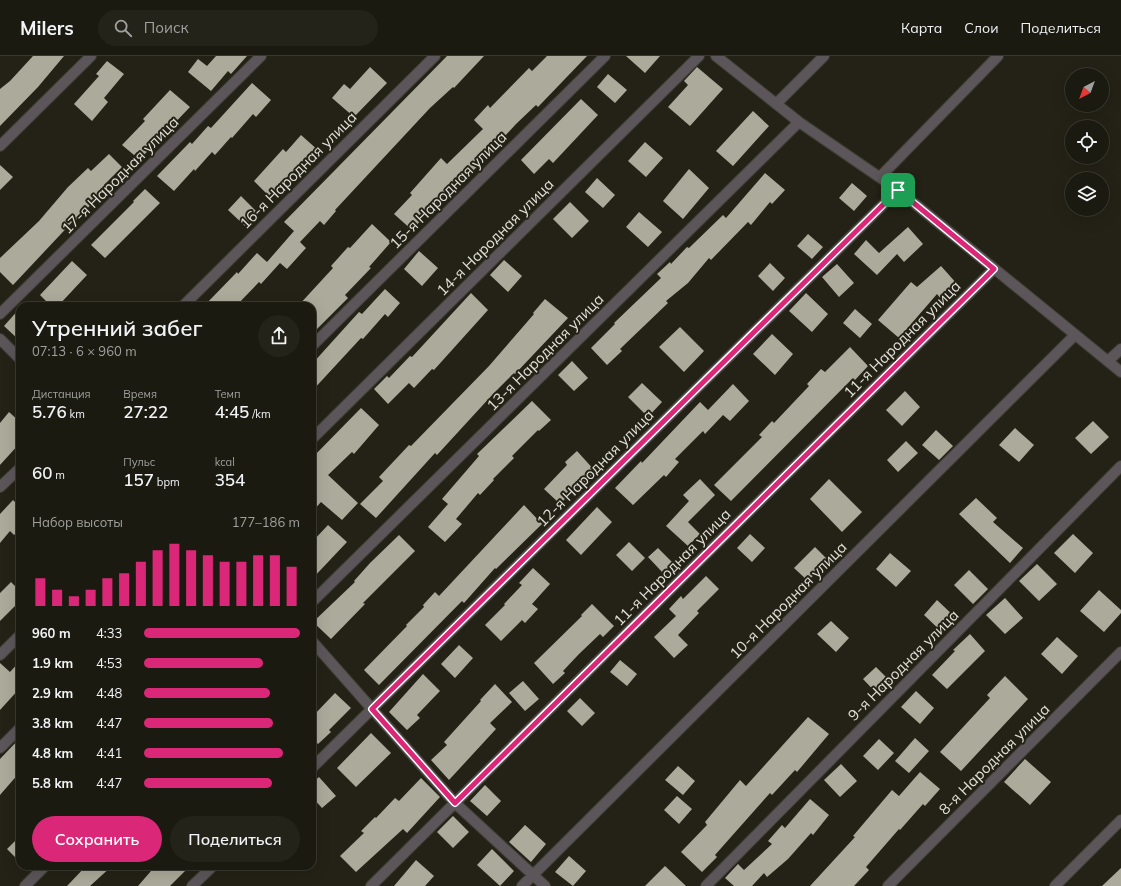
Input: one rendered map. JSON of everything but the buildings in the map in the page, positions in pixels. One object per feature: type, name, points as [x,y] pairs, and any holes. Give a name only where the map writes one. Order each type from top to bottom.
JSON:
[{"type":"street","points":[[0,146],[90,56]]},
{"type":"street","name":"17-я Народная улица","points":[[0,314],[261,56]]},
{"type":"street","name":"16-я Народная улица","points":[[187,302],[435,56]]},
{"type":"street","name":"15-я Народная улица","points":[[316,342],[605,56]]},
{"type":"street","name":"14-я Народная улица","points":[[316,435],[699,56]]},
{"type":"street","points":[[716,56],[799,122],[898,190],[1121,372]]},
{"type":"street","points":[[776,104],[824,56]]},
{"type":"street","points":[[880,177],[998,56]]},
{"type":"street","name":"13-я Народная улица","points":[[316,598],[799,122]]},
{"type":"street","name":"12-я Народная улица","points":[[316,764],[898,190]]},
{"type":"street","name":"11-я Народная улица","points":[[370,886],[994,269]]},
{"type":"street","name":"10-я Народная улица","points":[[522,886],[1075,335]]},
{"type":"street","points":[[0,339],[16,355]]},
{"type":"street","points":[[1108,361],[1121,349]]},
{"type":"street","name":"9-я Народная улица","points":[[706,886],[1121,466]]},
{"type":"street","points":[[0,488],[16,472]]},
{"type":"street","points":[[0,655],[16,639]]},
{"type":"street","points":[[316,646],[455,803],[532,876],[545,886]]},
{"type":"street","name":"8-я Народная улица","points":[[888,886],[1121,652]]},
{"type":"street","points":[[0,748],[16,732]]},
{"type":"street","points":[[1055,886],[1121,820]]},
{"type":"street","points":[[25,886],[41,870]]},
{"type":"street","points":[[192,886],[209,870]]},
{"type":"route","points":[[898,190],[994,269],[455,803],[372,709],[898,190]]}]
